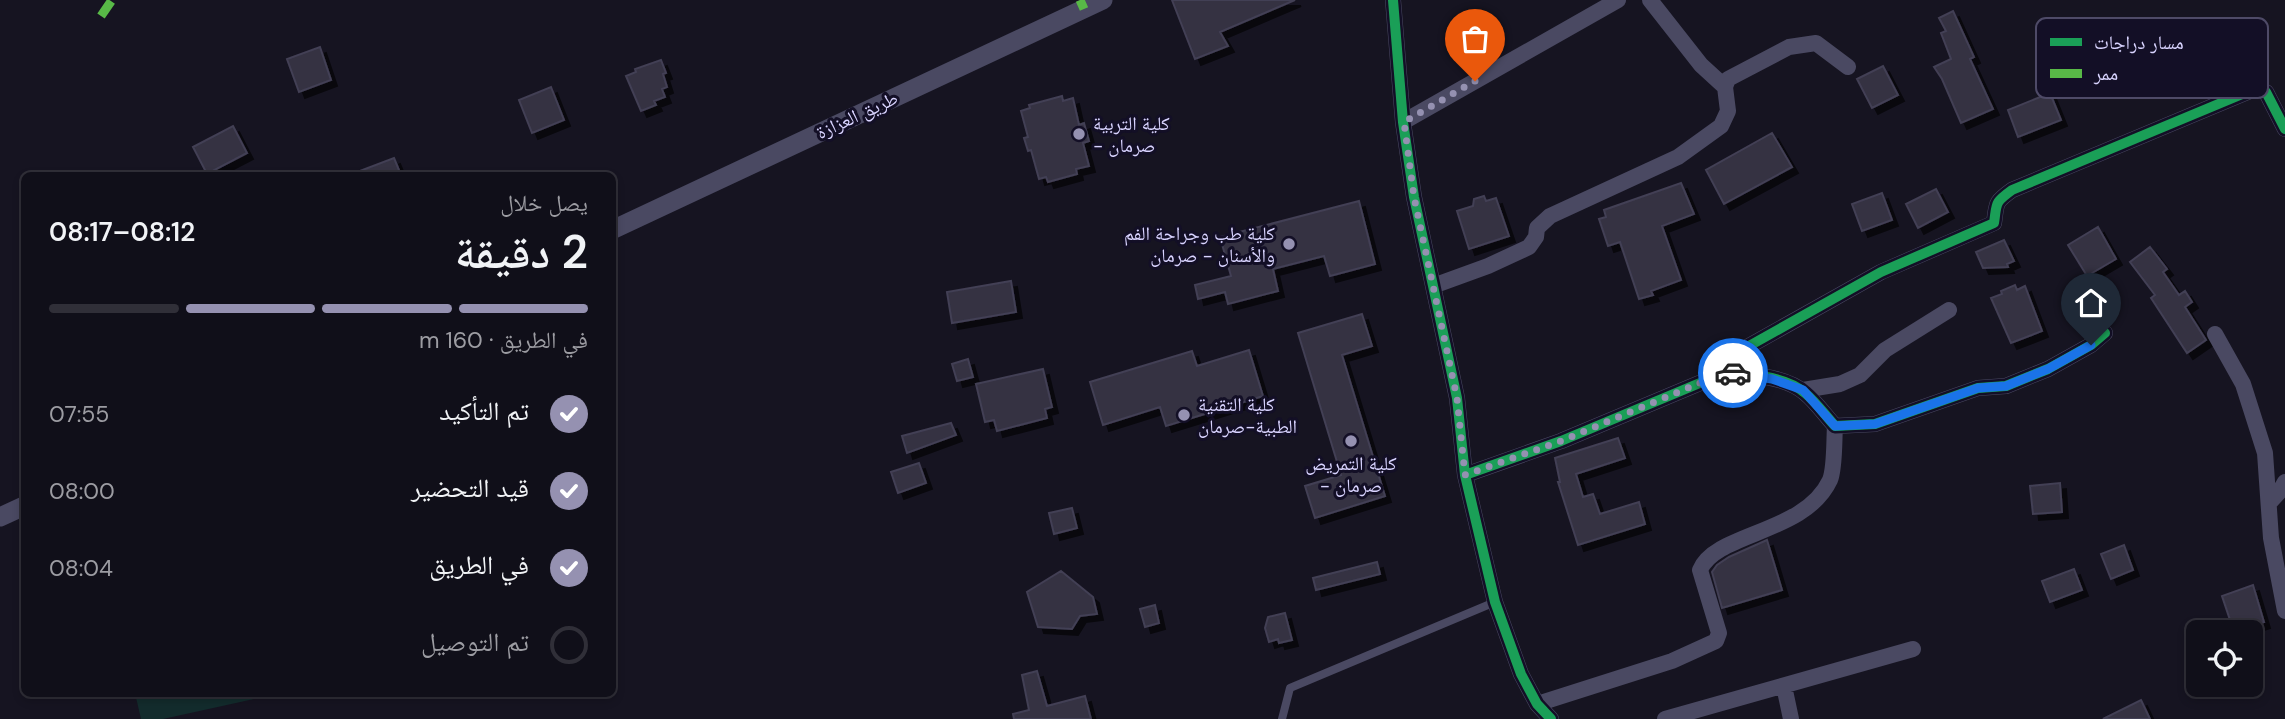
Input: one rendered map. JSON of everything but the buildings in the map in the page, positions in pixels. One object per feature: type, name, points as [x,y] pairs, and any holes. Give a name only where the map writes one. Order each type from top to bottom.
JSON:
[{"type":"street","name":"طريق العزازة","points":[[616,228],[1102,0]]},
{"type":"street","points":[[1393,0],[1414,197],[1457,398],[1465,475],[1495,602],[1521,674],[1536,704],[1551,719]]},
{"type":"street","points":[[1404,122],[1618,0]]},
{"type":"street","points":[[1650,0],[1701,65],[1725,87]]},
{"type":"street","points":[[1433,286],[1489,266],[1529,247],[1538,228],[1550,216],[1678,158],[1721,125],[1728,111],[1725,87],[1728,79],[1789,47],[1816,43],[1848,67]]},
{"type":"street","points":[[2268,96],[2285,129]]},
{"type":"street","points":[[1719,375],[1749,346],[1881,272],[1994,223],[1998,200],[2012,190],[2233,98]]},
{"type":"street","points":[[1465,475],[1561,441],[1719,375],[1738,373],[1772,379],[1803,390],[1840,384],[1860,375],[1885,350],[1949,310]]},
{"type":"street","points":[[1835,426],[1875,424],[1978,388],[2006,386],[2048,369],[2091,345],[2105,333]]},
{"type":"street","points":[[2215,334],[2243,384],[2265,453],[2271,538],[2285,611]]},
{"type":"street","points":[[1536,704],[1672,661],[1716,641],[1719,633],[1700,570],[1704,561],[1723,549],[1782,524],[1811,506],[1830,478],[1835,426],[1803,390]]},
{"type":"street","points":[[2270,502],[2285,482]]},
{"type":"street","points":[[0,517],[21,507]]},
{"type":"street","points":[[1665,719],[1913,649]]},
{"type":"street","points":[[1784,685],[1791,719]]},
{"type":"lane","points":[[1282,719],[1290,688],[1495,602]]},
{"type":"green space","points":[[136,697],[254,697],[163,719],[141,719]]},
{"type":"marked path","points":[[101,16],[112,0]]},
{"type":"marked path","points":[[1080,0],[1084,9]]},
{"type":"cycle path","points":[[1393,0],[1403,122],[1414,197],[1457,398],[1465,475],[1495,602],[1521,674],[1537,704],[1551,719]]},
{"type":"cycle path","points":[[2268,96],[2285,129]]},
{"type":"cycle path","points":[[1719,375],[1749,346],[1881,272],[1994,223],[1997,204],[2012,190],[2233,98]]},
{"type":"cycle path","points":[[1465,475],[1561,441],[1719,375],[1752,375],[1776,379],[1797,387],[1835,426],[1875,424],[1978,388],[2006,386],[2048,369],[2091,345],[2105,333]]},
{"type":"way so far","points":[[1475,81],[1404,122],[1414,197],[1457,398],[1465,475],[1561,441],[1719,375],[1733,373]]},
{"type":"place","name":"كلية التربية - صرمان","points":[[1079,134]]},
{"type":"place","name":"كلية طب وجراحة الفم والأسنان - صرمان","points":[[1289,244]]},
{"type":"place","name":"كلية التقنية الطبية-صرمان","points":[[1184,415]]},
{"type":"place","name":"كلية التمريض - صرمان","points":[[1351,441]]},
{"type":"route","points":[[1733,373],[1772,379],[1803,390],[1835,426],[1875,424],[1978,388],[2006,386],[2048,369],[2091,345]]}]
